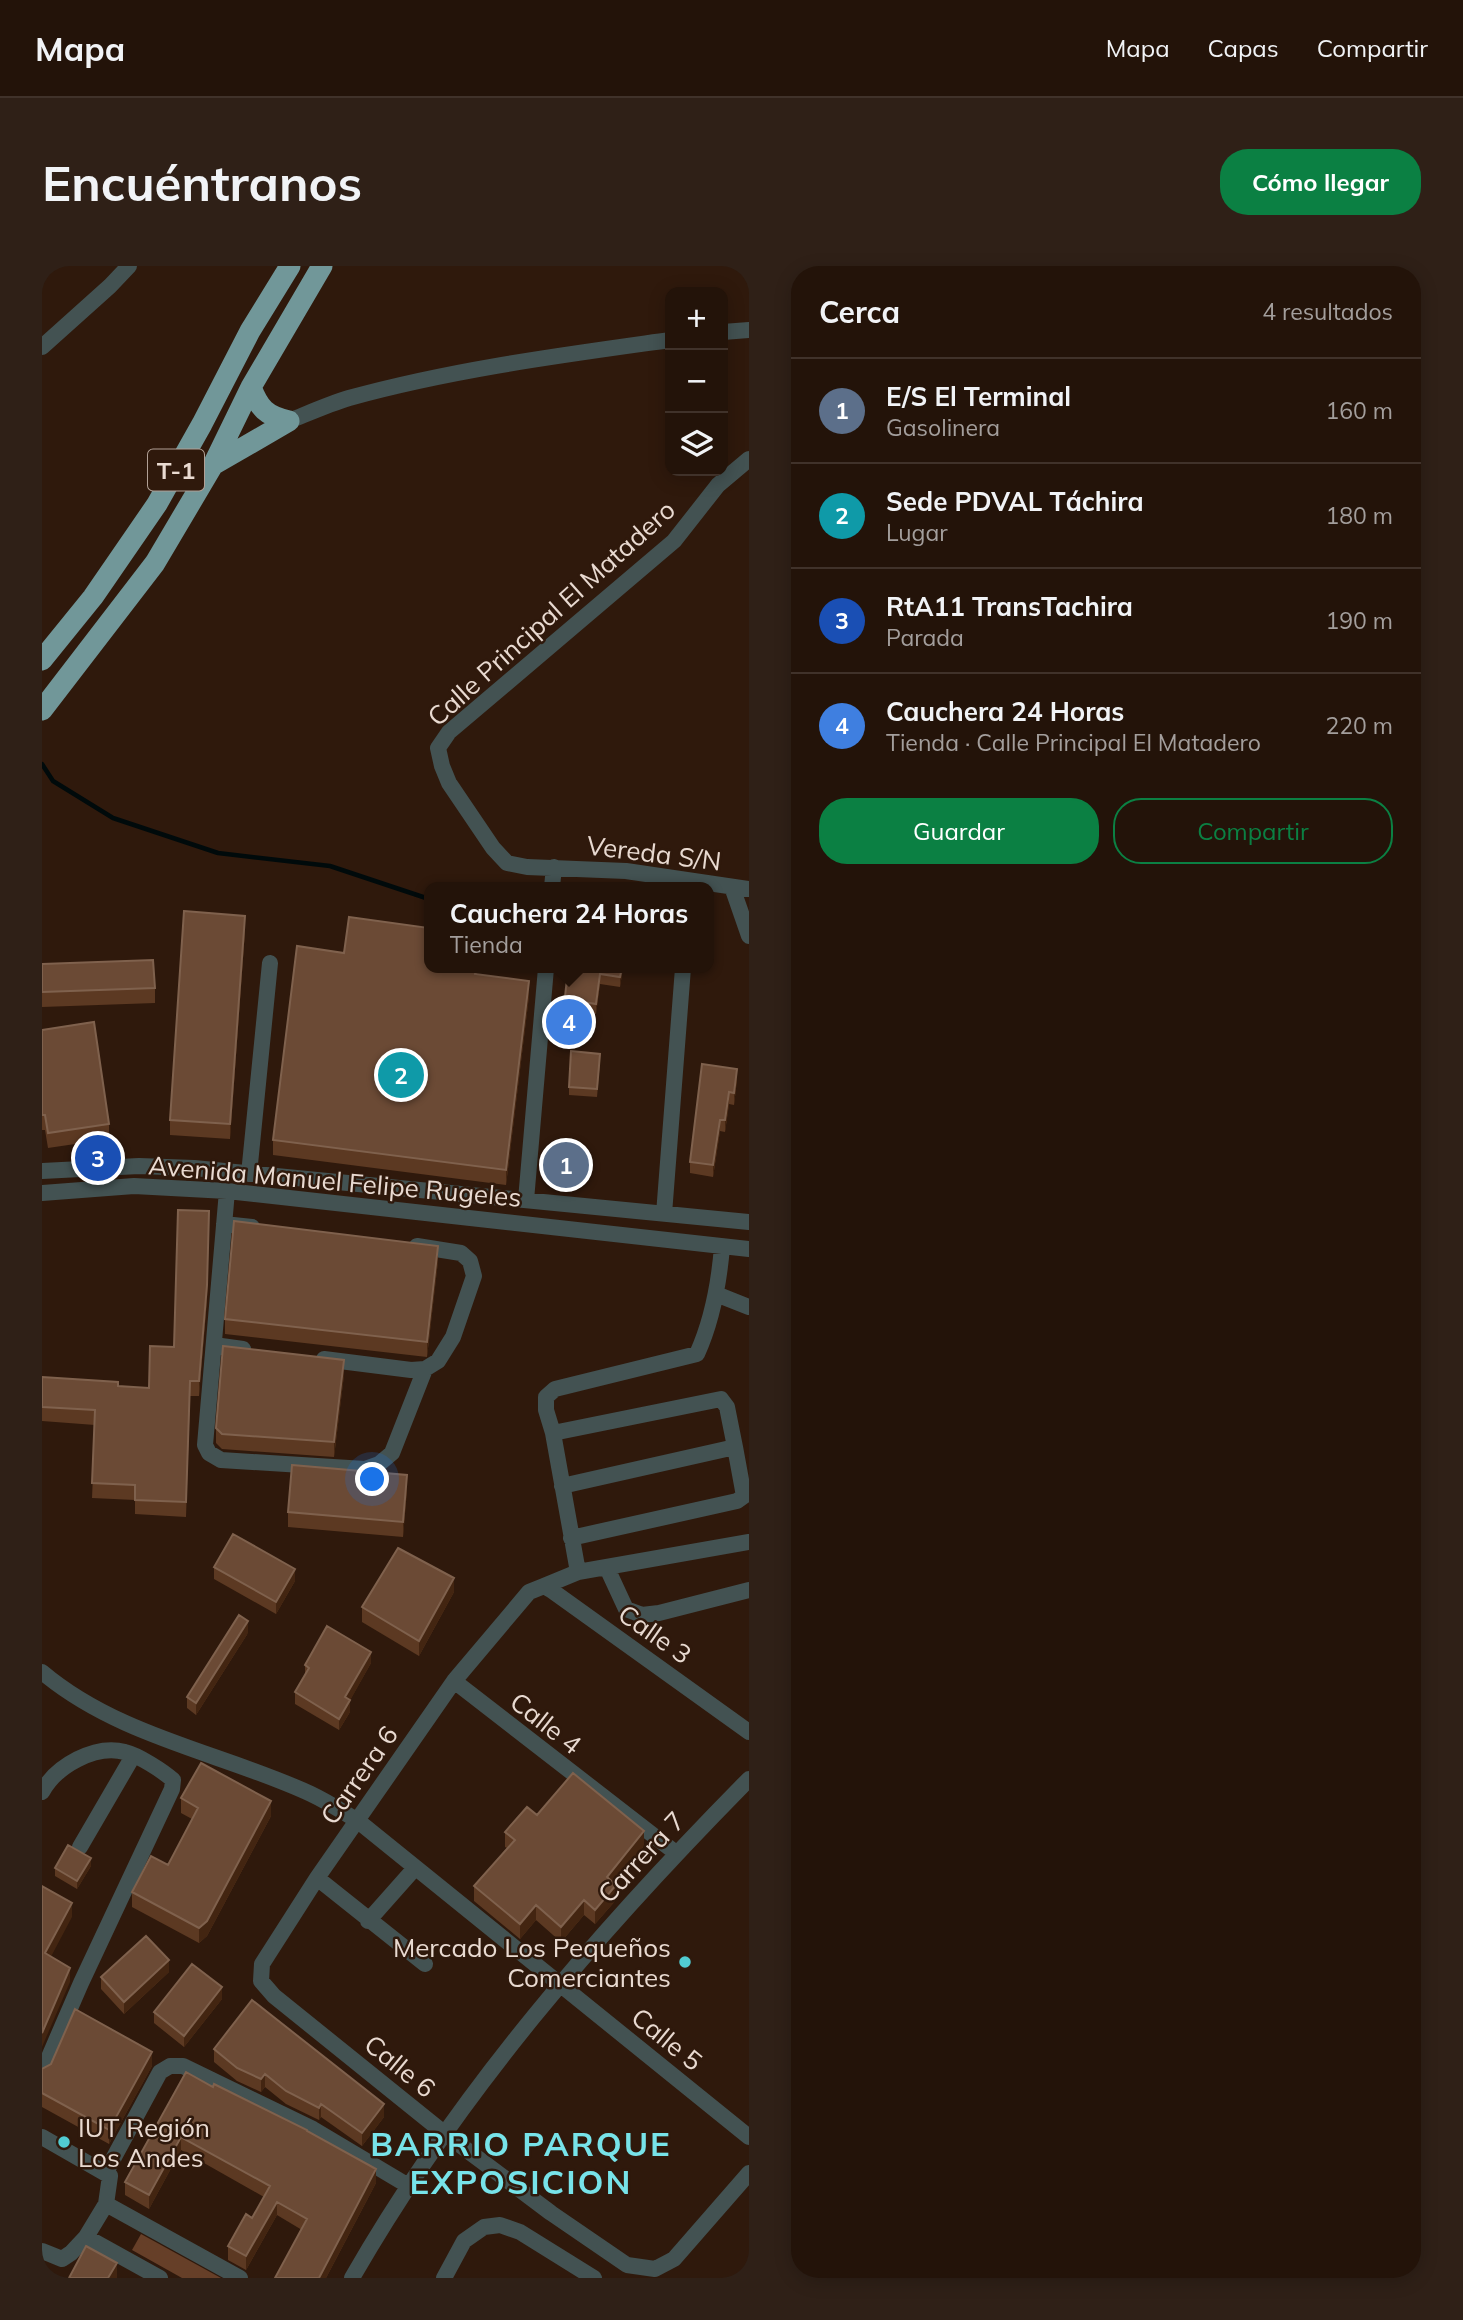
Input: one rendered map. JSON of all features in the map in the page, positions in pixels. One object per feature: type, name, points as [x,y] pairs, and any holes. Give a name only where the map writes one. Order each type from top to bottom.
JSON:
[{"type":"highway","name":"T-1","points":[[42,660],[93,597],[157,504],[250,331],[290,266]]},
{"type":"highway","name":"T-1","points":[[42,710],[155,563],[213,465],[251,387],[322,266]]},
{"type":"highway","points":[[251,387],[258,404],[275,418],[289,421]]},
{"type":"highway","points":[[213,465],[289,421]]},
{"type":"street","points":[[42,347],[129,266]]},
{"type":"street","points":[[728,332],[749,330]]},
{"type":"street","points":[[289,421],[346,399],[392,388],[518,362],[665,341]]},
{"type":"street","name":"Calle Principal El Matadero","points":[[554,867],[507,863],[500,856],[449,783],[438,748],[449,732],[674,541],[718,485],[749,459]]},
{"type":"street","points":[[552,882],[554,867]]},
{"type":"street","name":"Vereda S/N","points":[[554,867],[626,871],[699,882]]},
{"type":"street","name":"Vereda S/N","points":[[714,884],[749,889]]},
{"type":"street","points":[[732,887],[749,936]]},
{"type":"street","points":[[250,1174],[270,963]]},
{"type":"street","points":[[526,1200],[546,973]]},
{"type":"street","points":[[664,1214],[683,973]]},
{"type":"street","name":"Avenida Manuel Felipe Rugeles","points":[[42,1171],[139,1166],[194,1168],[749,1222]]},
{"type":"street","name":"Avenida Manuel Felipe Rugeles","points":[[42,1193],[134,1186],[226,1191],[749,1249]]},
{"type":"street","points":[[226,1191],[205,1444],[209,1453],[221,1460],[365,1469],[379,1464],[393,1453],[425,1370],[438,1361],[453,1337],[474,1276],[470,1261],[461,1253],[397,1244]]},
{"type":"street","points":[[223,1224],[264,1229]]},
{"type":"street","points":[[578,1572],[553,1433],[546,1409],[547,1397],[555,1389],[697,1354],[716,1294],[722,1247]]},
{"type":"street","points":[[716,1294],[749,1307]]},
{"type":"street","points":[[214,1345],[254,1350]]},
{"type":"street","points":[[306,1357],[425,1370]]},
{"type":"street","points":[[553,1433],[721,1399],[727,1407],[744,1489],[744,1496],[737,1501],[571,1538]]},
{"type":"street","points":[[562,1486],[735,1447]]},
{"type":"street","points":[[536,1589],[578,1572],[749,1542]]},
{"type":"street","points":[[607,1568],[626,1609],[642,1615],[749,1590]]},
{"type":"street","name":"Carrera 6","points":[[274,1997],[261,1981],[262,1964],[317,1878],[454,1681],[536,1589]]},
{"type":"street","name":"Calle 3","points":[[536,1589],[749,1732]]},
{"type":"street","name":"Calle 5","points":[[42,1672],[62,1689],[97,1711],[313,1795],[358,1821],[749,2137]]},
{"type":"street","name":"Calle 4","points":[[454,1681],[676,1853]]},
{"type":"street","points":[[42,1792],[48,1781],[70,1762],[98,1752],[125,1752],[166,1773],[173,1780],[172,1789],[42,2073]]},
{"type":"street","points":[[80,1847],[133,1756]]},
{"type":"street","name":"Carrera 7","points":[[352,2278],[407,2185],[444,2133],[559,1986],[676,1853],[749,1779]]},
{"type":"street","points":[[368,1921],[415,1868]]},
{"type":"street","points":[[317,1878],[425,1965]]},
{"type":"street","name":"Calle 6","points":[[274,1997],[444,2133],[551,2213],[627,2265],[654,2269],[674,2259],[749,2173]]},
{"type":"street","points":[[106,2172],[160,2072],[170,2066],[183,2066],[313,2129],[407,2185]]},
{"type":"street","points":[[42,2137],[106,2172],[111,2182],[106,2204],[86,2237],[62,2259],[42,2251]]},
{"type":"street","points":[[106,2204],[240,2278]]},
{"type":"street","points":[[444,2278],[464,2241],[484,2227],[500,2225],[520,2232],[594,2278]]},
{"type":"street","points":[[86,2237],[160,2278]]},
{"type":"shaded area","points":[[141,2234],[221,2278],[182,2278],[132,2250]]},
{"type":"building","points":[[184,911],[245,916],[230,1124],[170,1120]]},
{"type":"building","points":[[349,917],[424,927],[424,973],[475,973],[529,981],[506,1170],[273,1140],[297,946],[344,953]]},
{"type":"building","points":[[153,960],[155,988],[42,992],[42,964]]},
{"type":"building","points":[[568,973],[621,973],[620,977],[600,974],[596,1004],[583,1002],[581,1017],[563,1015]]},
{"type":"building","points":[[94,1022],[109,1124],[48,1133],[45,1115],[42,1115],[42,1030]]},
{"type":"building","points":[[571,1051],[600,1054],[597,1089],[569,1087]]},
{"type":"building","points":[[702,1064],[737,1069],[734,1093],[729,1092],[725,1120],[720,1120],[713,1165],[690,1162]]},
{"type":"building","points":[[178,1210],[209,1211],[207,1285],[199,1381],[190,1381],[186,1502],[135,1500],[135,1485],[92,1483],[95,1410],[42,1407],[42,1377],[118,1382],[118,1386],[149,1388],[150,1346],[174,1347]]},
{"type":"building","points":[[234,1221],[438,1246],[427,1342],[225,1319]]},
{"type":"building","points":[[223,1346],[344,1360],[334,1442],[222,1434],[216,1428]]},
{"type":"building","points":[[292,1465],[407,1475],[403,1522],[288,1512]]},
{"type":"building","points":[[233,1534],[295,1569],[276,1602],[214,1567]]},
{"type":"building","points":[[398,1548],[454,1578],[419,1641],[362,1607]]},
{"type":"building","points":[[239,1615],[248,1621],[196,1703],[187,1697]]},
{"type":"building","points":[[327,1626],[371,1652],[345,1697],[350,1700],[339,1719],[295,1692],[309,1668],[305,1665]]},
{"type":"building","points":[[201,1763],[271,1801],[207,1921],[199,1928],[132,1892],[151,1856],[168,1865],[198,1808],[181,1798]]},
{"type":"building","points":[[573,1773],[644,1831],[607,1877],[616,1885],[595,1910],[584,1900],[561,1927],[536,1905],[520,1924],[474,1886],[515,1840],[505,1832],[527,1807],[537,1815]]},
{"type":"building","points":[[68,1845],[91,1858],[77,1881],[55,1868]]},
{"type":"building","points":[[42,1886],[72,1903],[45,1953],[70,1968],[42,2033]]},
{"type":"building","points":[[146,1936],[169,1960],[124,2002],[101,1977]]},
{"type":"building","points":[[192,1964],[222,1987],[184,2036],[154,2012]]},
{"type":"building","points":[[252,2000],[384,2104],[362,2133],[321,2104],[319,2108],[286,2091],[265,2074],[261,2079],[237,2068],[214,2049]]},
{"type":"building","points":[[75,2009],[152,2052],[109,2130],[42,2093],[42,2069],[51,2064]]},
{"type":"building","points":[[186,2072],[307,2130],[376,2169],[319,2278],[275,2278],[307,2219],[277,2202],[246,2256],[228,2246],[246,2214],[252,2218],[270,2186],[181,2137],[149,2195],[125,2182]]},
{"type":"building","points":[[86,2246],[117,2263],[108,2278],[69,2278]]},
{"type":"waterway","points":[[42,764],[53,781],[113,818],[218,853],[330,866],[424,897]]},
{"type":"place","name":"Cauchera 24 Horas","points":[[569,1022]]},
{"type":"place","name":"Sede PDVAL Táchira","points":[[401,1075]]},
{"type":"place","name":"RtA11 TransTachira","points":[[98,1158]]},
{"type":"place","name":"E/S El Terminal","points":[[566,1165]]},
{"type":"place","name":"Mercado Los Pequeños Comerciantes","points":[[685,1962]]},
{"type":"place","name":"IUT Región Los Andes","points":[[64,2142]]},
{"type":"district","name":"BARRIO PARQUE EXPOSICION","points":[[521,2162]]}]
